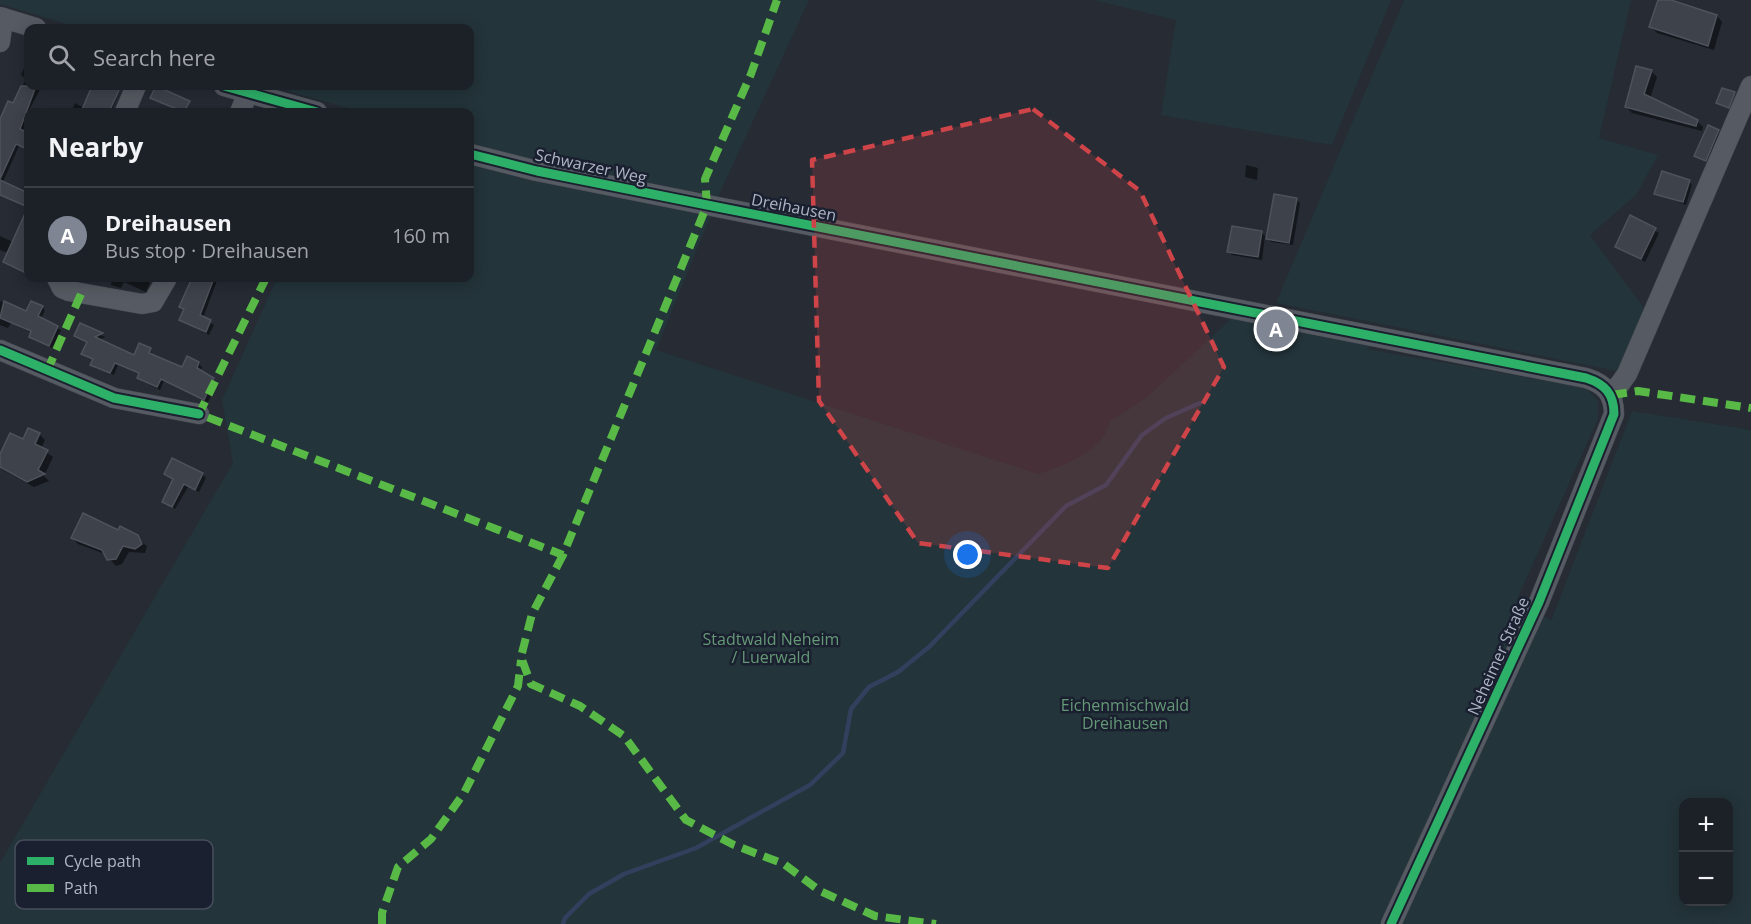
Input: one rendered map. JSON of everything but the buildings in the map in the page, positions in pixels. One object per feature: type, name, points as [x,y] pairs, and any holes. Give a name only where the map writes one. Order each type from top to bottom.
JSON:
[{"type":"street","points":[[0,42],[1,18],[24,25]]},
{"type":"street","points":[[1612,395],[1627,374],[1751,86]]},
{"type":"street","points":[[126,108],[134,90]]},
{"type":"street","points":[[238,90],[302,108]]},
{"type":"street","points":[[242,108],[248,93]]},
{"type":"street","name":"Schwarzer Weg","points":[[474,155],[537,171],[707,205]]},
{"type":"street","name":"Dreihausen","points":[[707,205],[1586,378],[1602,385],[1612,395]]},
{"type":"street","points":[[59,282],[62,288],[69,291],[142,304],[153,302],[165,282]]},
{"type":"street","points":[[0,350],[114,398],[200,414]]},
{"type":"street","name":"Neheimer Straße","points":[[1390,924],[1539,602],[1609,429],[1614,414],[1612,395]]},
{"type":"highlighted area","points":[[1033,109],[1140,191],[1224,367],[1108,568],[918,543],[819,401],[812,160]]},
{"type":"green space","name":"Stadtwald Neheim / Luerwald","points":[[0,0],[809,0],[722,188],[656,350],[1038,474],[1071,462],[1091,449],[1106,432],[1109,422],[1146,398],[1232,318],[1375,344],[1367,349],[1586,388],[1598,401],[1598,419],[1518,597],[1551,621],[1632,411],[1751,430],[1751,924],[0,924],[0,863],[233,463],[222,400],[275,282],[474,282],[474,108],[348,108],[283,90],[474,90],[474,24],[67,24],[0,4]]},
{"type":"green space","points":[[1094,0],[1391,0],[1332,145],[1161,115],[1176,20]]},
{"type":"green space","points":[[1404,0],[1631,0],[1599,138],[1658,155],[1636,195],[1590,235],[1647,312],[1617,371],[1276,303]]},
{"type":"waterway","points":[[563,924],[565,918],[589,894],[624,874],[696,848],[810,785],[843,753],[851,709],[869,687],[898,672],[929,647],[1066,506],[1106,485],[1142,435],[1166,418],[1200,403]]},
{"type":"marked path","points":[[264,282],[199,414],[563,555],[707,205],[705,179],[751,74],[777,0]]},
{"type":"marked path","points":[[47,371],[81,294]]},
{"type":"marked path","points":[[1612,395],[1638,391],[1751,408]]},
{"type":"marked path","points":[[563,555],[532,614],[521,657],[531,684],[580,706],[624,736],[686,820],[734,845],[784,864],[820,891],[875,916],[936,924]]},
{"type":"marked path","points":[[382,924],[382,913],[398,867],[431,839],[464,793],[518,686],[521,660]]},
{"type":"cycle path","points":[[238,90],[303,108]]},
{"type":"cycle path","points":[[474,155],[537,171],[1586,378],[1603,387],[1610,395],[1614,414],[1539,602],[1391,924]]},
{"type":"cycle path","points":[[0,350],[114,398],[199,414]]},
{"type":"place","name":"Dreihausen","points":[[1276,329]]},
{"type":"park label","name":"Eichenmischwald Dreihausen","points":[[1125,714]]}]
